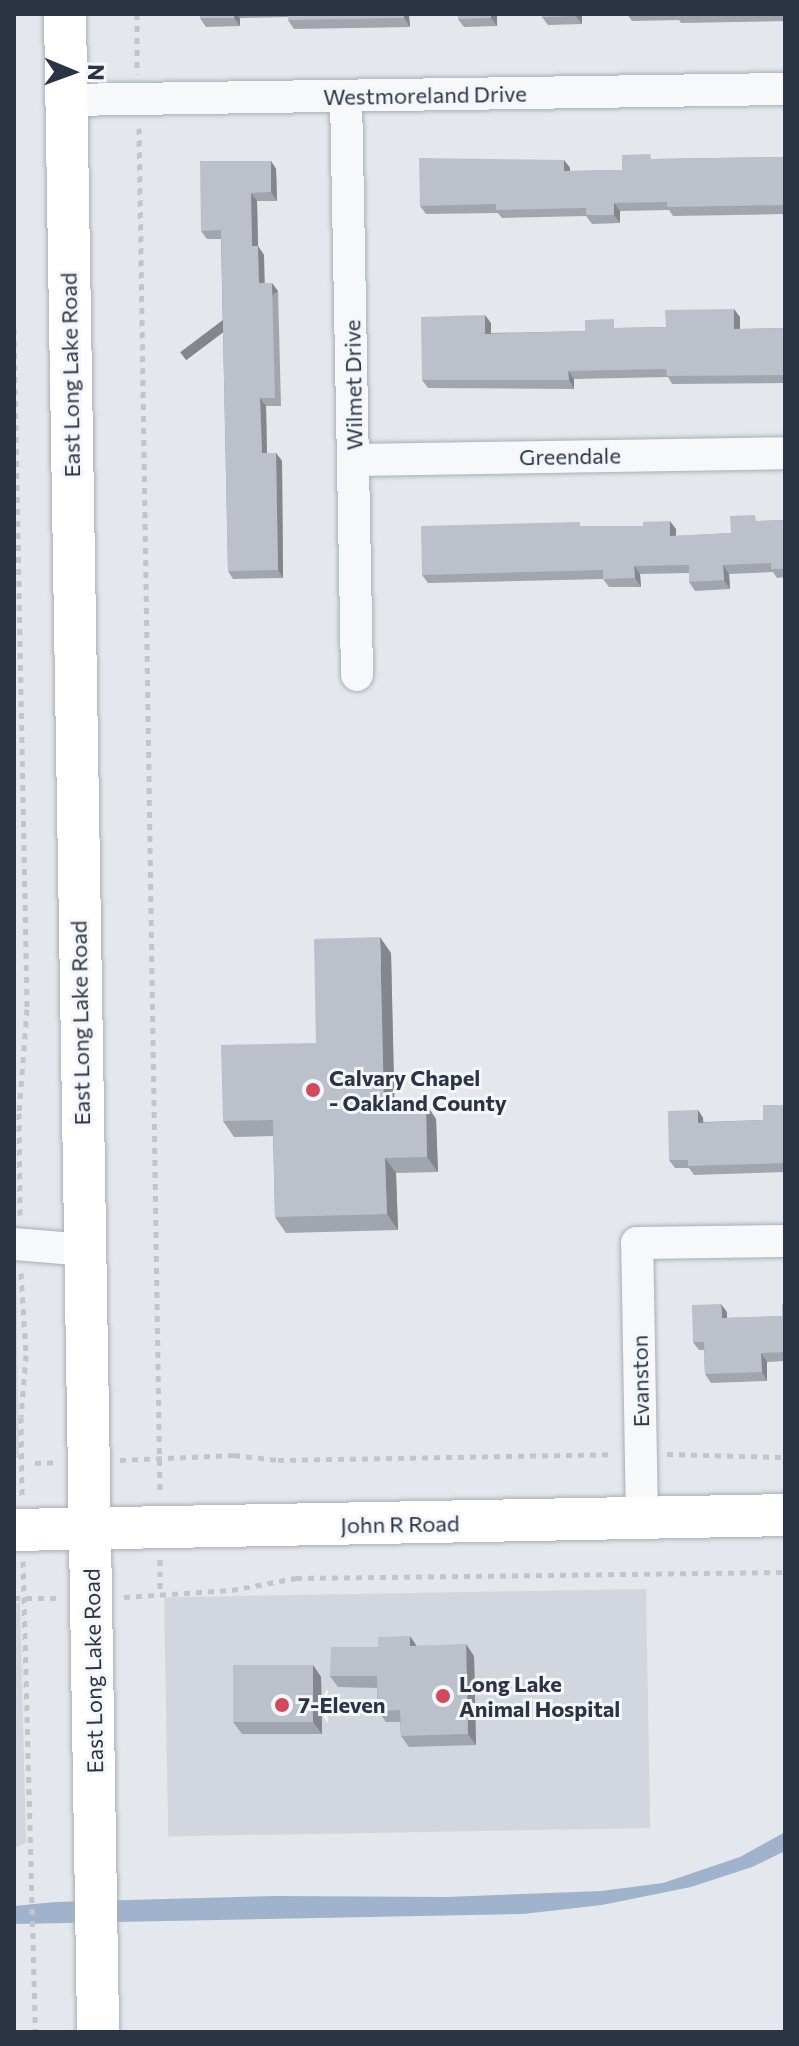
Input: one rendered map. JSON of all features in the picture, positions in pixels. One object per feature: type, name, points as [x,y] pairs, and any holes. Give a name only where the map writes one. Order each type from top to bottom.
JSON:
[{"type":"main road","name":"East Long Lake Road","points":[[65,14],[98,2032]]},
{"type":"main road","name":"John R Road","points":[[14,1530],[785,1515]]},
{"type":"street","name":"Westmoreland Drive","points":[[66,100],[785,89]]},
{"type":"street","name":"Wilmet Drive","points":[[346,96],[357,675]]},
{"type":"street","name":"Greendale","points":[[355,460],[785,453]]},
{"type":"street","points":[[18,1241],[85,1250]]},
{"type":"street","name":"Evanston","points":[[642,1520],[637,1243],[785,1241]]},
{"type":"path","points":[[137,14],[137,80]]},
{"type":"path","points":[[138,116],[160,1472]]},
{"type":"path","points":[[14,329],[27,997],[19,1113],[18,1241],[27,1367],[21,1417],[22,1481]]},
{"type":"path","points":[[669,1453],[785,1457]]},
{"type":"path","points":[[142,1460],[234,1455],[278,1460],[612,1454]]},
{"type":"path","points":[[149,1596],[232,1590],[296,1578],[785,1572]]},
{"type":"path","points":[[160,1580],[160,1594]]},
{"type":"path","points":[[23,1583],[35,2032]]},
{"type":"path","points":[[14,1598],[44,1598]]},
{"type":"shaded area","points":[[15,1199],[19,1458],[14,1458]]},
{"type":"shaded area","points":[[646,1589],[650,1828],[168,1836],[164,1597]]},
{"type":"shaded area","points":[[14,1603],[20,1603],[26,1843],[14,1848]]},
{"type":"water","points":[[785,1832],[785,1851],[752,1867],[691,1887],[602,1905],[523,1914],[14,1924],[14,1906],[55,1902],[276,1896],[447,1897],[601,1891],[663,1883],[740,1857]]},
{"type":"building","points":[[200,14],[234,14],[234,18],[200,18]]},
{"type":"building","points":[[288,14],[404,14],[404,18],[288,20]]},
{"type":"building","points":[[458,14],[491,14],[491,18],[458,19]]},
{"type":"building","points":[[542,14],[576,14],[576,16],[542,17]]},
{"type":"building","points":[[650,154],[651,159],[785,157],[785,205],[667,207],[667,202],[614,203],[614,215],[586,215],[586,208],[496,210],[496,204],[420,206],[419,158],[564,160],[564,171],[622,170],[622,155]]},
{"type":"building","points":[[200,161],[271,161],[271,192],[251,193],[252,246],[258,246],[259,283],[272,283],[275,398],[260,398],[262,453],[276,453],[278,570],[228,571],[221,230],[201,231]]},
{"type":"building","points":[[734,309],[734,329],[785,328],[785,375],[667,376],[666,369],[568,371],[569,380],[422,380],[421,317],[485,315],[485,334],[585,331],[585,320],[614,319],[614,328],[666,327],[665,310]]},
{"type":"building","points":[[755,515],[756,521],[785,520],[785,569],[771,569],[771,563],[723,565],[724,580],[689,582],[689,565],[634,566],[635,578],[603,579],[603,570],[422,575],[421,526],[580,522],[580,526],[643,526],[643,522],[670,521],[670,536],[731,533],[730,516]]},
{"type":"building","name":"Calvary Chapel - Oakland County","points":[[380,937],[384,1105],[426,1104],[427,1157],[385,1158],[387,1214],[275,1217],[273,1120],[223,1121],[221,1045],[316,1043],[314,939]]},
{"type":"building","points":[[763,1105],[785,1105],[785,1163],[688,1166],[688,1160],[669,1160],[668,1111],[698,1110],[698,1123],[763,1120]]},
{"type":"building","points":[[721,1304],[722,1318],[782,1316],[782,1304],[785,1304],[785,1352],[761,1353],[762,1372],[705,1374],[704,1342],[693,1342],[692,1305]]},
{"type":"building","name":"Long Lake Animal Hospital","points":[[410,1636],[410,1646],[466,1644],[468,1734],[401,1736],[400,1710],[378,1711],[377,1676],[330,1676],[331,1647],[378,1647],[378,1637]]},
{"type":"building","name":"7-Eleven","points":[[233,1665],[313,1665],[313,1722],[233,1722]]},
{"type":"place","name":"Calvary Chapel - Oakland County","points":[[313,1090]]},
{"type":"place","name":"Long Lake Animal Hospital","points":[[443,1696]]},
{"type":"place","name":"7-Eleven","points":[[282,1705]]}]
